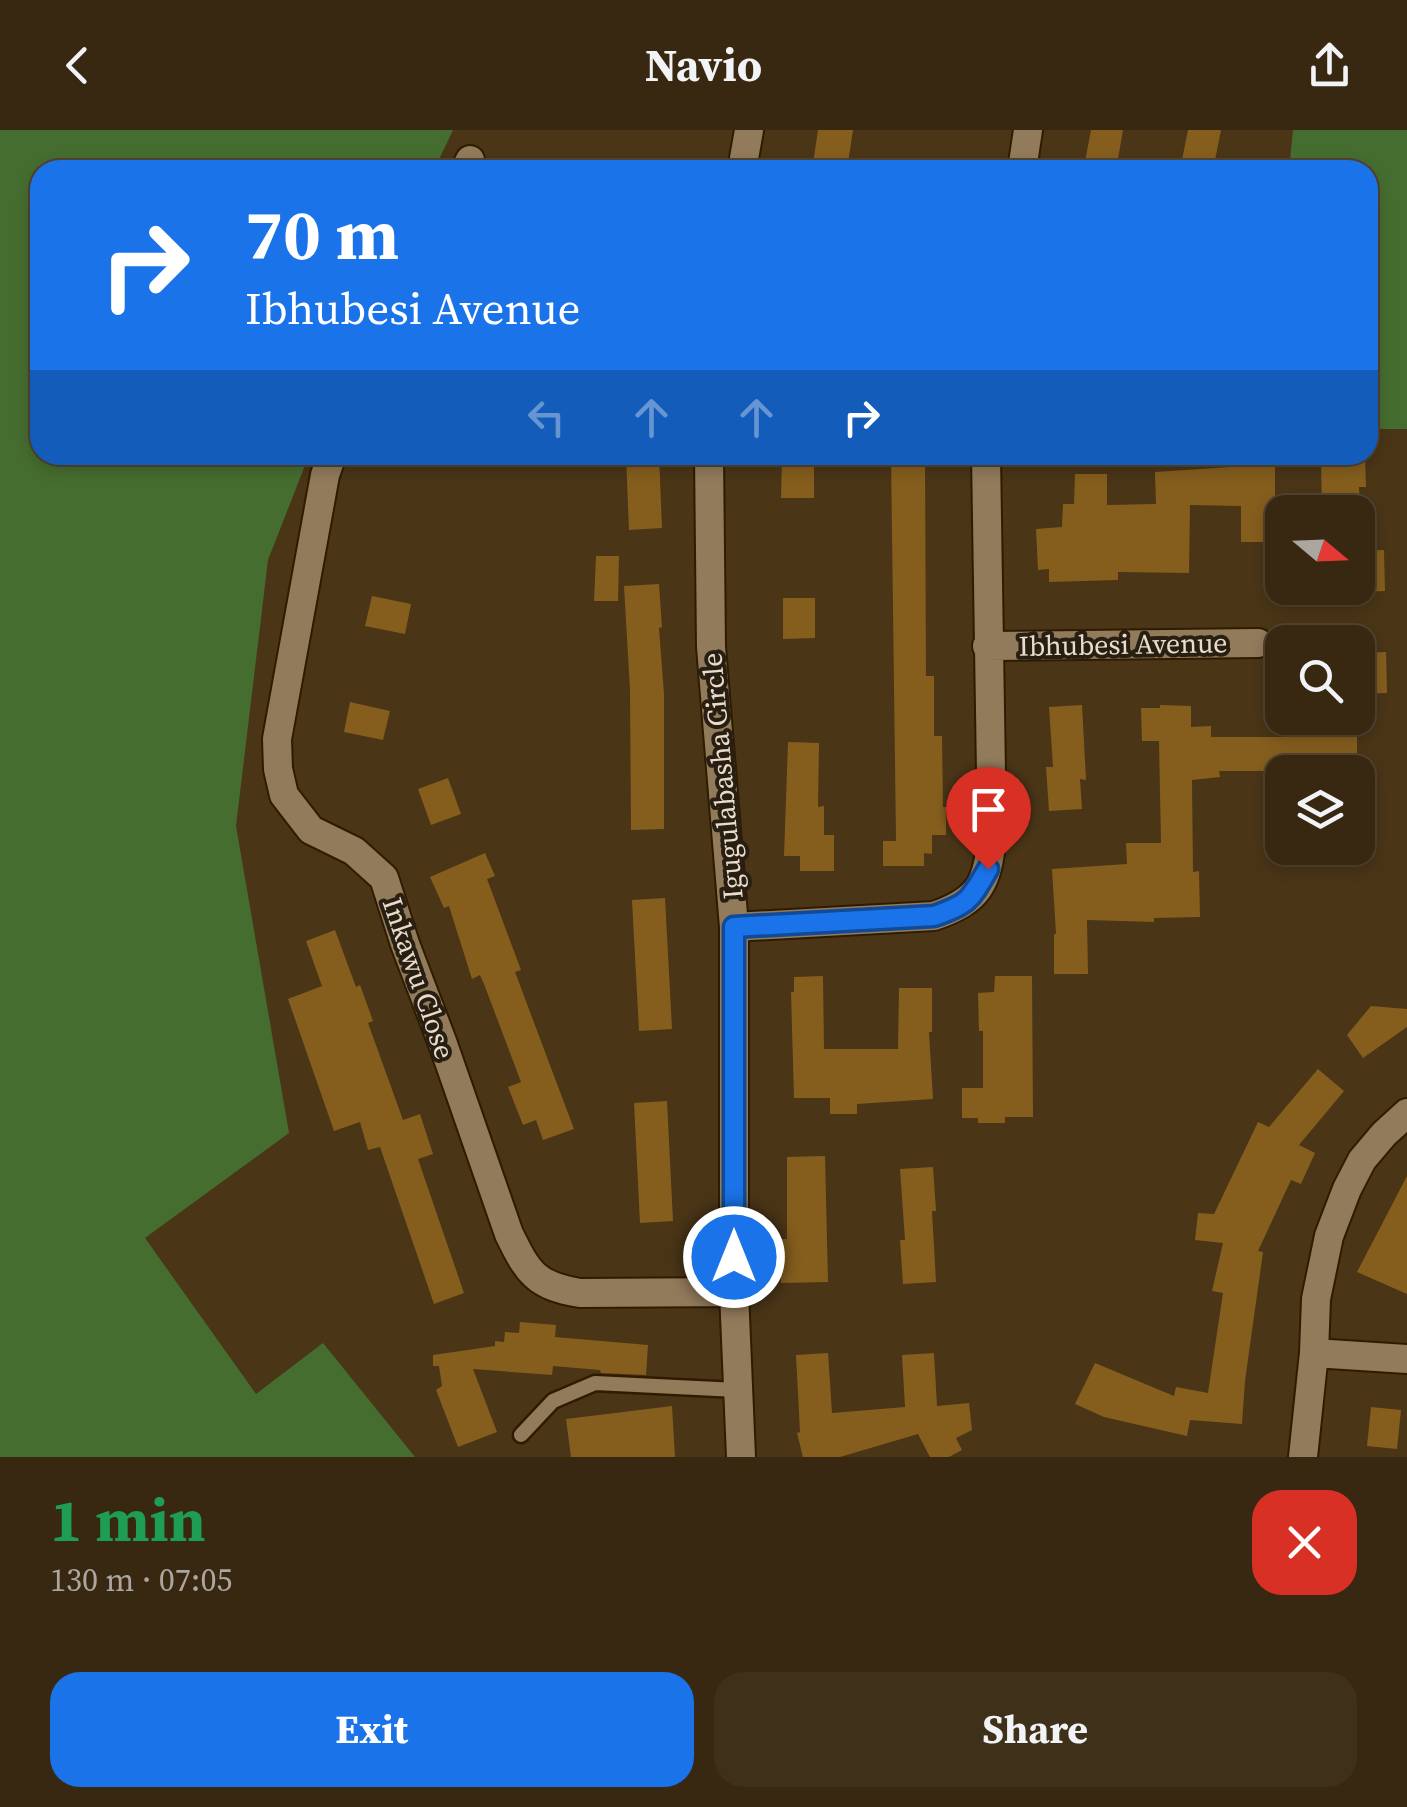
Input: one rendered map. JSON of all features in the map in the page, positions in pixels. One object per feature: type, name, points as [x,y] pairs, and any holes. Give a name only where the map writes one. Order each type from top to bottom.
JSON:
[{"type":"street","points":[[744,160],[748,130]]},
{"type":"street","points":[[1024,160],[1028,130]]},
{"type":"street","name":"Inkawu Close","points":[[328,465],[277,739],[284,795],[311,830],[354,851],[384,878],[509,1234],[536,1278],[556,1290],[580,1294],[734,1292]]},
{"type":"street","name":"Igugulabasha Circle","points":[[709,465],[711,646],[734,927],[734,1292],[741,1457]]},
{"type":"street","name":"Ibhubesi Avenue","points":[[734,927],[934,916],[958,908],[972,898],[988,869],[992,837],[986,465]]},
{"type":"street","name":"Ibhubesi Avenue","points":[[988,646],[1258,643]]},
{"type":"street","points":[[1303,1457],[1316,1298],[1329,1236],[1362,1160],[1407,1113]]},
{"type":"street","points":[[1314,1353],[1407,1359]]},
{"type":"lane","points":[[521,1435],[553,1401],[596,1383],[737,1390]]},
{"type":"green space","points":[[0,130],[453,130],[439,160],[30,160],[30,465],[305,465],[268,560],[236,826],[289,1133],[145,1238],[256,1394],[323,1343],[415,1457],[0,1457]]},
{"type":"green space","points":[[1293,130],[1407,130],[1407,429],[1378,429],[1378,160],[1290,160]]},
{"type":"building","points":[[818,130],[853,130],[848,160],[814,160]]},
{"type":"building","points":[[1091,130],[1123,130],[1118,160],[1085,160]]},
{"type":"building","points":[[1188,130],[1221,130],[1215,160],[1182,160]]},
{"type":"building","points":[[626,465],[659,465],[662,528],[629,530]]},
{"type":"building","points":[[782,465],[814,465],[814,498],[781,498]]},
{"type":"building","points":[[891,465],[925,465],[926,676],[934,676],[934,736],[942,736],[946,835],[932,835],[932,854],[924,853],[924,866],[883,866],[883,841],[896,841]]},
{"type":"building","points":[[1275,465],[1275,495],[1265,495],[1265,542],[1241,542],[1241,506],[1190,505],[1189,573],[1118,572],[1118,580],[1049,582],[1049,569],[1038,570],[1036,529],[1062,527],[1063,504],[1074,504],[1075,474],[1107,474],[1107,505],[1156,504],[1155,472]]},
{"type":"building","points":[[1321,465],[1365,465],[1366,487],[1359,487],[1359,495],[1322,495]]},
{"type":"building","points":[[1375,550],[1384,550],[1385,591],[1375,591]]},
{"type":"building","points":[[596,556],[619,556],[618,601],[594,601]]},
{"type":"building","points":[[659,584],[664,829],[631,830],[630,690],[624,586]]},
{"type":"building","points":[[372,596],[411,604],[405,634],[365,626]]},
{"type":"building","points":[[783,598],[815,598],[815,638],[783,639]]},
{"type":"building","points":[[1375,652],[1386,652],[1387,693],[1375,693]]},
{"type":"building","points":[[350,702],[390,711],[383,740],[344,732]]},
{"type":"building","points":[[1082,705],[1086,780],[1080,779],[1082,809],[1049,811],[1046,767],[1053,767],[1049,707]]},
{"type":"building","points":[[1191,706],[1191,727],[1211,726],[1211,737],[1357,737],[1357,755],[1265,755],[1265,771],[1219,771],[1220,777],[1192,780],[1193,872],[1199,871],[1200,917],[1154,918],[1154,922],[1087,920],[1088,974],[1054,974],[1052,869],[1127,864],[1126,843],[1161,843],[1159,741],[1142,741],[1141,708]]},
{"type":"building","points":[[788,742],[819,743],[818,807],[824,806],[824,835],[834,835],[834,871],[800,871],[800,856],[784,856]]},
{"type":"building","points":[[448,778],[461,814],[431,825],[418,789]]},
{"type":"building","points":[[485,853],[495,876],[487,879],[521,970],[515,972],[574,1129],[543,1140],[536,1120],[523,1125],[508,1087],[521,1082],[484,984],[480,975],[472,979],[449,906],[444,908],[430,877]]},
{"type":"building","points":[[665,898],[672,1029],[639,1031],[632,900]]},
{"type":"building","points":[[335,930],[373,1021],[368,1023],[403,1120],[420,1114],[433,1154],[418,1159],[464,1293],[434,1304],[380,1147],[368,1150],[360,1122],[334,1131],[288,999],[322,986],[306,941]]},
{"type":"building","points":[[823,976],[824,1049],[898,1049],[899,988],[932,988],[929,1032],[933,1099],[857,1104],[857,1114],[830,1114],[830,1098],[794,1098],[794,977]]},
{"type":"building","points":[[995,976],[1032,976],[1033,1117],[1005,1117],[1005,1123],[978,1123],[978,1118],[962,1118],[962,1088],[983,1088],[978,993],[994,992]]},
{"type":"building","points":[[1371,1006],[1407,1009],[1407,1027],[1363,1058],[1347,1035]]},
{"type":"building","points":[[1318,1069],[1344,1091],[1299,1145],[1315,1153],[1301,1184],[1291,1180],[1258,1251],[1263,1252],[1242,1424],[1190,1420],[1187,1436],[1104,1417],[1075,1404],[1095,1363],[1174,1396],[1176,1387],[1208,1393],[1223,1293],[1212,1291],[1223,1243],[1195,1240],[1198,1213],[1214,1214],[1258,1122],[1269,1127]]},
{"type":"building","points":[[667,1101],[673,1221],[640,1223],[634,1103]]},
{"type":"building","points":[[825,1156],[828,1282],[781,1283],[780,1239],[787,1239],[787,1157]]},
{"type":"building","points":[[933,1167],[936,1282],[903,1284],[900,1240],[905,1240],[900,1169]]},
{"type":"building","points":[[1407,1176],[1407,1294],[1357,1272]]},
{"type":"building","points":[[520,1322],[556,1325],[555,1337],[648,1345],[646,1375],[553,1366],[552,1375],[473,1369],[497,1432],[458,1447],[436,1390],[442,1386],[439,1366],[433,1366],[433,1355],[495,1346],[495,1341],[504,1342],[505,1332],[519,1333]]},
{"type":"building","points":[[828,1353],[832,1413],[905,1407],[902,1355],[934,1353],[937,1406],[969,1403],[972,1430],[956,1438],[962,1450],[949,1457],[930,1457],[918,1434],[840,1457],[803,1457],[797,1433],[800,1432],[796,1355]]},
{"type":"building","points":[[672,1406],[675,1457],[571,1457],[566,1419]]},
{"type":"building","points":[[1371,1407],[1401,1410],[1397,1449],[1367,1446]]},
{"type":"route","points":[[734,1257],[734,927],[934,916],[958,908],[972,898],[988,869]]}]
